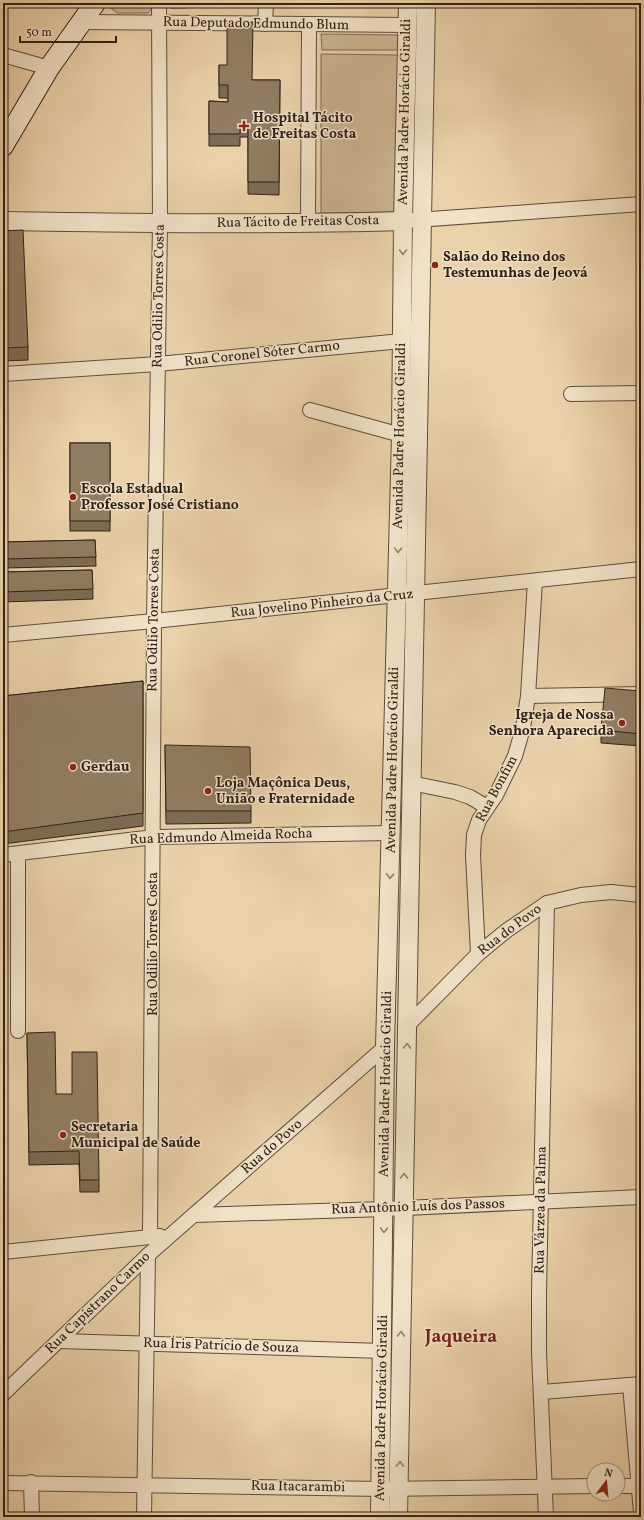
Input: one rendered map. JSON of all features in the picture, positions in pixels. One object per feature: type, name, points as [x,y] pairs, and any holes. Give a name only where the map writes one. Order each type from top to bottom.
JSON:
[{"type":"main road","points":[[3,146],[49,68],[95,3]]},
{"type":"street","name":"Rua Odilio Torres Costa","points":[[150,1238],[154,837],[154,621],[160,223],[160,3]]},
{"type":"street","points":[[265,24],[266,3]]},
{"type":"street","name":"Avenida Padre Horácio Giraldi","points":[[380,1517],[383,1351],[385,1047],[401,435],[403,221],[408,3]]},
{"type":"street","name":"Avenida Padre Horácio Giraldi","points":[[398,1517],[426,3]]},
{"type":"street","name":"Rua Deputado Edmundo Blum","points":[[81,22],[408,25]]},
{"type":"street","points":[[308,223],[309,24]]},
{"type":"street","points":[[3,55],[49,68]]},
{"type":"street","name":"Rua Tácito de Freitas Costa","points":[[3,221],[308,223],[403,221],[641,204]]},
{"type":"street","name":"Rua Coronel Sóter Carmo","points":[[3,374],[158,364],[402,341]]},
{"type":"street","points":[[571,394],[641,393]]},
{"type":"street","points":[[310,410],[401,435]]},
{"type":"street","name":"Rua Jovelino Pinheiro da Cruz","points":[[3,635],[397,596],[641,569]]},
{"type":"street","name":"Rua Bonfim","points":[[478,954],[473,855],[474,835],[479,820],[504,780],[516,756],[523,728],[528,696],[535,581]]},
{"type":"street","points":[[528,696],[641,694]]},
{"type":"street","points":[[411,783],[455,792],[487,807]]},
{"type":"street","name":"Rua Edmundo Almeida Rocha","points":[[3,855],[154,837],[391,833]]},
{"type":"street","points":[[18,854],[18,1030]]},
{"type":"street","name":"Rua do Povo","points":[[407,1026],[478,954],[506,931],[547,903],[581,895],[611,892],[641,896]]},
{"type":"street","name":"Rua Várzea da Palma","points":[[546,1517],[542,1392],[539,1353],[539,1293],[547,903]]},
{"type":"street","name":"Rua do Povo","points":[[195,1215],[385,1047]]},
{"type":"street","name":"Rua Antônio Luís dos Passos","points":[[195,1215],[384,1209],[641,1197]]},
{"type":"street","name":"Rua Capistrano Carmo","points":[[3,1394],[148,1255],[195,1215]]},
{"type":"street","points":[[3,1252],[170,1235]]},
{"type":"street","points":[[144,1517],[148,1255]]},
{"type":"street","name":"Rua Íris Patrício de Souza","points":[[59,1341],[383,1351]]},
{"type":"street","points":[[542,1392],[635,1384],[638,1486],[641,1513]]},
{"type":"street","points":[[31,1482],[32,1517]]},
{"type":"street","name":"Rua Itacarambi","points":[[3,1483],[31,1482],[381,1489],[586,1486]]},
{"type":"street","points":[[626,1486],[638,1486]]},
{"type":"shaded area","points":[[109,3],[155,3],[155,5],[148,13],[117,13],[107,5]]},
{"type":"shaded area","points":[[321,34],[400,35],[400,50],[322,50]]},
{"type":"shaded area","points":[[321,54],[398,55],[395,212],[321,213]]},
{"type":"building","name":"Hospital Tácito de Freitas Costa","points":[[227,22],[253,22],[252,80],[280,80],[279,182],[248,182],[248,125],[240,125],[240,134],[209,134],[209,101],[228,102],[228,85],[219,85],[219,65],[227,65]]},
{"type":"building","points":[[23,230],[28,347],[4,348],[3,231]]},
{"type":"building","points":[[70,443],[110,443],[110,521],[70,521]]},
{"type":"building","points":[[95,540],[96,557],[3,559],[3,542]]},
{"type":"building","points":[[92,570],[93,589],[3,592],[3,572]]},
{"type":"building","name":"Gerdau","points":[[143,681],[143,813],[3,832],[3,696]]},
{"type":"building","name":"Igreja de Nossa Senhora Aparecida","points":[[605,688],[641,691],[641,734],[601,730]]},
{"type":"building","name":"Loja Maçônica Deus, União e Fraternidade","points":[[165,745],[250,747],[251,811],[166,811]]},
{"type":"building","name":"Secretaria Municipal de Saúde","points":[[55,1032],[56,1094],[72,1094],[72,1052],[97,1052],[99,1180],[80,1180],[79,1151],[29,1152],[27,1033]]},
{"type":"place","name":"Hospital Tácito de Freitas Costa","points":[[244,126]]},
{"type":"place","name":"Salão do Reino dos Testemunhas de Jeová","points":[[435,265]]},
{"type":"place","name":"Escola Estadual Professor José Cristiano","points":[[73,497]]},
{"type":"place","name":"Igreja de Nossa Senhora Aparecida","points":[[622,723]]},
{"type":"place","name":"Gerdau","points":[[73,767]]},
{"type":"place","name":"Loja Maçônica Deus, União e Fraternidade","points":[[208,791]]},
{"type":"place","name":"Secretaria Municipal de Saúde","points":[[63,1135]]},
{"type":"district","name":"Jaqueira","points":[[461,1337]]}]
